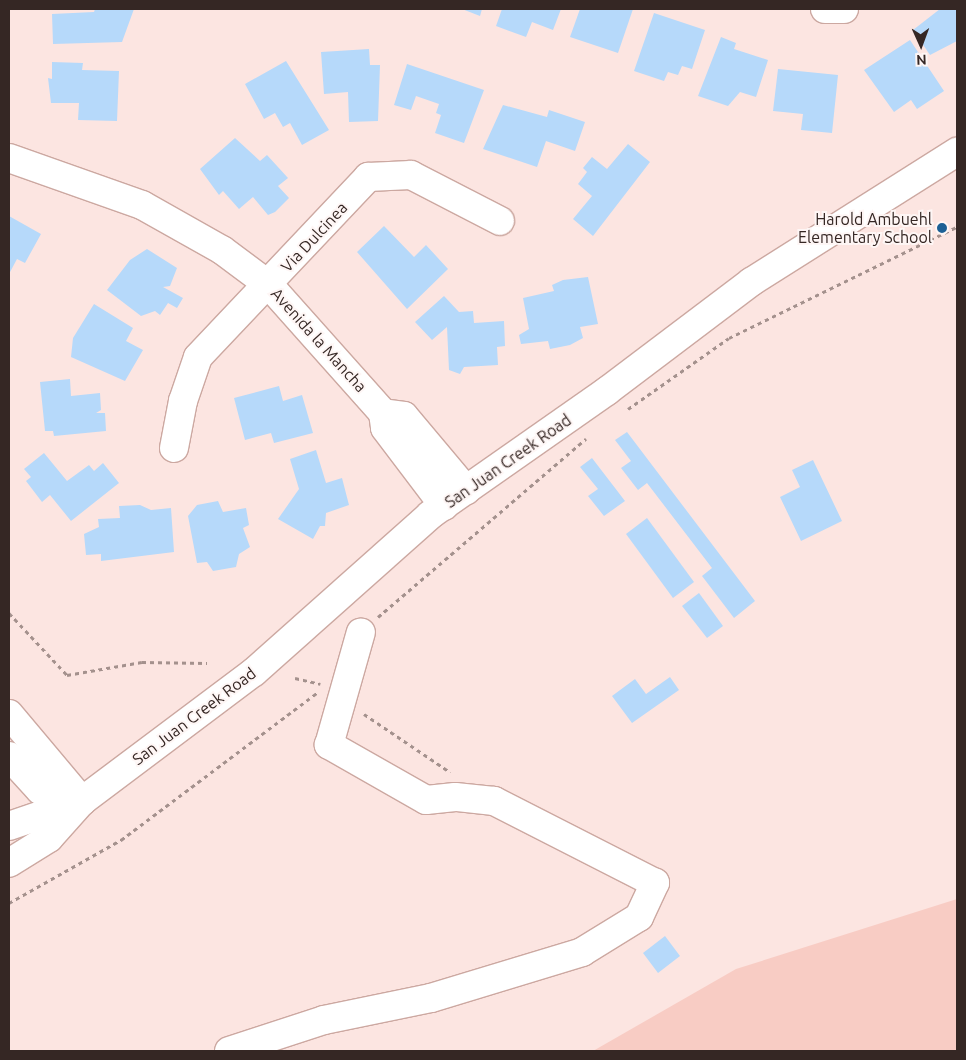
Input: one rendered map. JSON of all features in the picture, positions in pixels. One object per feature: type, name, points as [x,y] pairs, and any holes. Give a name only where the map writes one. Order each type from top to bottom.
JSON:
[{"type":"street","name":"San Juan Creek Road","points":[[9,863],[49,838],[82,802],[254,672],[455,498],[751,282],[957,152]]},
{"type":"street","name":"Avenida la Mancha","points":[[9,158],[142,204],[222,250],[269,285],[383,413],[404,416],[455,498]]},
{"type":"street","name":"Via Dulcinea","points":[[174,448],[183,401],[198,357],[269,285],[368,178],[411,175],[500,221]]},
{"type":"street","points":[[229,1051],[324,1020],[431,998],[582,952],[639,917],[655,883],[494,801],[456,797],[426,800],[329,746],[331,685],[361,632]]},
{"type":"street","points":[[9,714],[82,802]]},
{"type":"street","points":[[9,756],[40,790],[82,802]]},
{"type":"street","name":"San Juan Creek Road","points":[[9,826],[82,802]]},
{"type":"path","points":[[624,412],[728,338],[957,227]]},
{"type":"path","points":[[361,632],[594,433]]},
{"type":"path","points":[[9,613],[67,675],[142,662],[207,663]]},
{"type":"path","points":[[295,678],[331,685],[380,727],[453,774]]},
{"type":"path","points":[[9,903],[121,840],[197,787],[331,685]]},
{"type":"shaded area","points":[[957,899],[957,1051],[593,1051],[736,969]]},
{"type":"building","points":[[95,9],[134,9],[122,42],[53,44],[52,14],[94,12]]},
{"type":"building","points":[[462,9],[482,9],[480,16]]},
{"type":"building","points":[[502,9],[561,9],[553,30],[532,22],[526,37],[496,26]]},
{"type":"building","points":[[580,9],[633,9],[618,53],[570,37]]},
{"type":"building","points":[[940,9],[957,9],[957,41],[930,55],[913,30]]},
{"type":"building","points":[[654,13],[705,30],[692,69],[682,66],[678,75],[668,72],[664,81],[634,71]]},
{"type":"building","points":[[721,37],[736,43],[734,49],[768,60],[756,97],[740,92],[728,106],[698,96]]},
{"type":"building","points":[[910,40],[944,91],[917,109],[911,100],[894,112],[864,70]]},
{"type":"building","points":[[369,49],[370,65],[380,65],[378,121],[349,122],[348,92],[324,94],[321,52]]},
{"type":"building","points":[[286,61],[329,130],[302,145],[290,123],[283,127],[275,113],[264,119],[245,84]]},
{"type":"building","points":[[52,62],[83,63],[82,70],[119,71],[117,121],[78,120],[79,103],[51,103],[48,78],[52,79]]},
{"type":"building","points":[[407,64],[484,90],[464,143],[435,133],[441,115],[436,113],[439,104],[416,96],[411,110],[394,105]]},
{"type":"building","points":[[778,69],[838,75],[832,133],[801,130],[803,114],[773,111]]},
{"type":"building","points":[[503,105],[547,117],[549,110],[585,122],[575,151],[546,141],[537,167],[483,149]]},
{"type":"building","points":[[235,138],[260,161],[267,155],[288,178],[278,186],[289,198],[275,212],[268,215],[253,197],[239,209],[223,191],[219,195],[200,169]]},
{"type":"building","points":[[628,144],[650,162],[593,236],[573,219],[592,196],[578,184],[587,172],[583,168],[592,157],[607,169]]},
{"type":"building","points":[[9,216],[41,234],[25,263],[17,259],[9,274]]},
{"type":"building","points":[[384,226],[414,257],[426,245],[448,269],[407,309],[357,252]]},
{"type":"building","points":[[147,249],[177,268],[170,286],[163,287],[183,298],[177,308],[168,303],[160,315],[155,311],[141,316],[107,290],[130,260]]},
{"type":"building","points":[[588,277],[598,324],[580,327],[583,338],[570,345],[550,349],[548,341],[521,344],[519,335],[529,329],[523,298],[554,291],[552,285],[563,280]]},
{"type":"building","points":[[444,296],[459,312],[473,311],[474,323],[504,321],[505,346],[497,347],[498,365],[464,367],[460,374],[449,370],[447,327],[432,340],[415,322]]},
{"type":"building","points":[[94,304],[133,328],[126,341],[143,350],[125,381],[71,357],[73,338]]},
{"type":"building","points":[[70,379],[71,396],[100,393],[101,410],[96,413],[105,413],[106,431],[54,436],[53,431],[45,431],[40,382]]},
{"type":"building","points":[[279,386],[283,401],[302,395],[313,433],[274,443],[271,433],[245,440],[234,398]]},
{"type":"building","points":[[627,432],[755,601],[734,618],[702,576],[712,568],[647,483],[638,490],[621,468],[631,461],[615,440]]},
{"type":"building","points":[[316,450],[326,483],[342,478],[349,505],[326,513],[325,526],[320,526],[313,539],[278,519],[299,489],[290,459]]},
{"type":"building","points":[[44,453],[67,481],[89,465],[94,471],[103,463],[119,483],[71,521],[50,495],[42,502],[26,481],[31,477],[24,469]]},
{"type":"building","points":[[592,458],[625,501],[604,516],[588,496],[598,489],[580,467]]},
{"type":"building","points":[[813,460],[842,521],[801,541],[780,497],[800,487],[792,470]]},
{"type":"building","points":[[218,501],[223,512],[246,508],[249,525],[243,528],[250,547],[239,554],[236,567],[213,571],[207,562],[197,563],[188,516],[197,505]]},
{"type":"building","points":[[140,505],[151,510],[171,508],[174,552],[101,561],[101,554],[86,555],[84,534],[99,527],[98,519],[120,518],[119,506]]},
{"type":"building","points":[[647,518],[694,582],[673,598],[626,534]]},
{"type":"building","points":[[699,593],[723,626],[707,638],[682,606]]},
{"type":"building","points":[[670,677],[679,690],[632,723],[612,696],[635,679],[646,694]]},
{"type":"building","points":[[665,936],[680,956],[658,973],[643,953]]},
{"type":"place","name":"Harold Ambuehl Elementary School","points":[[942,228]]}]
